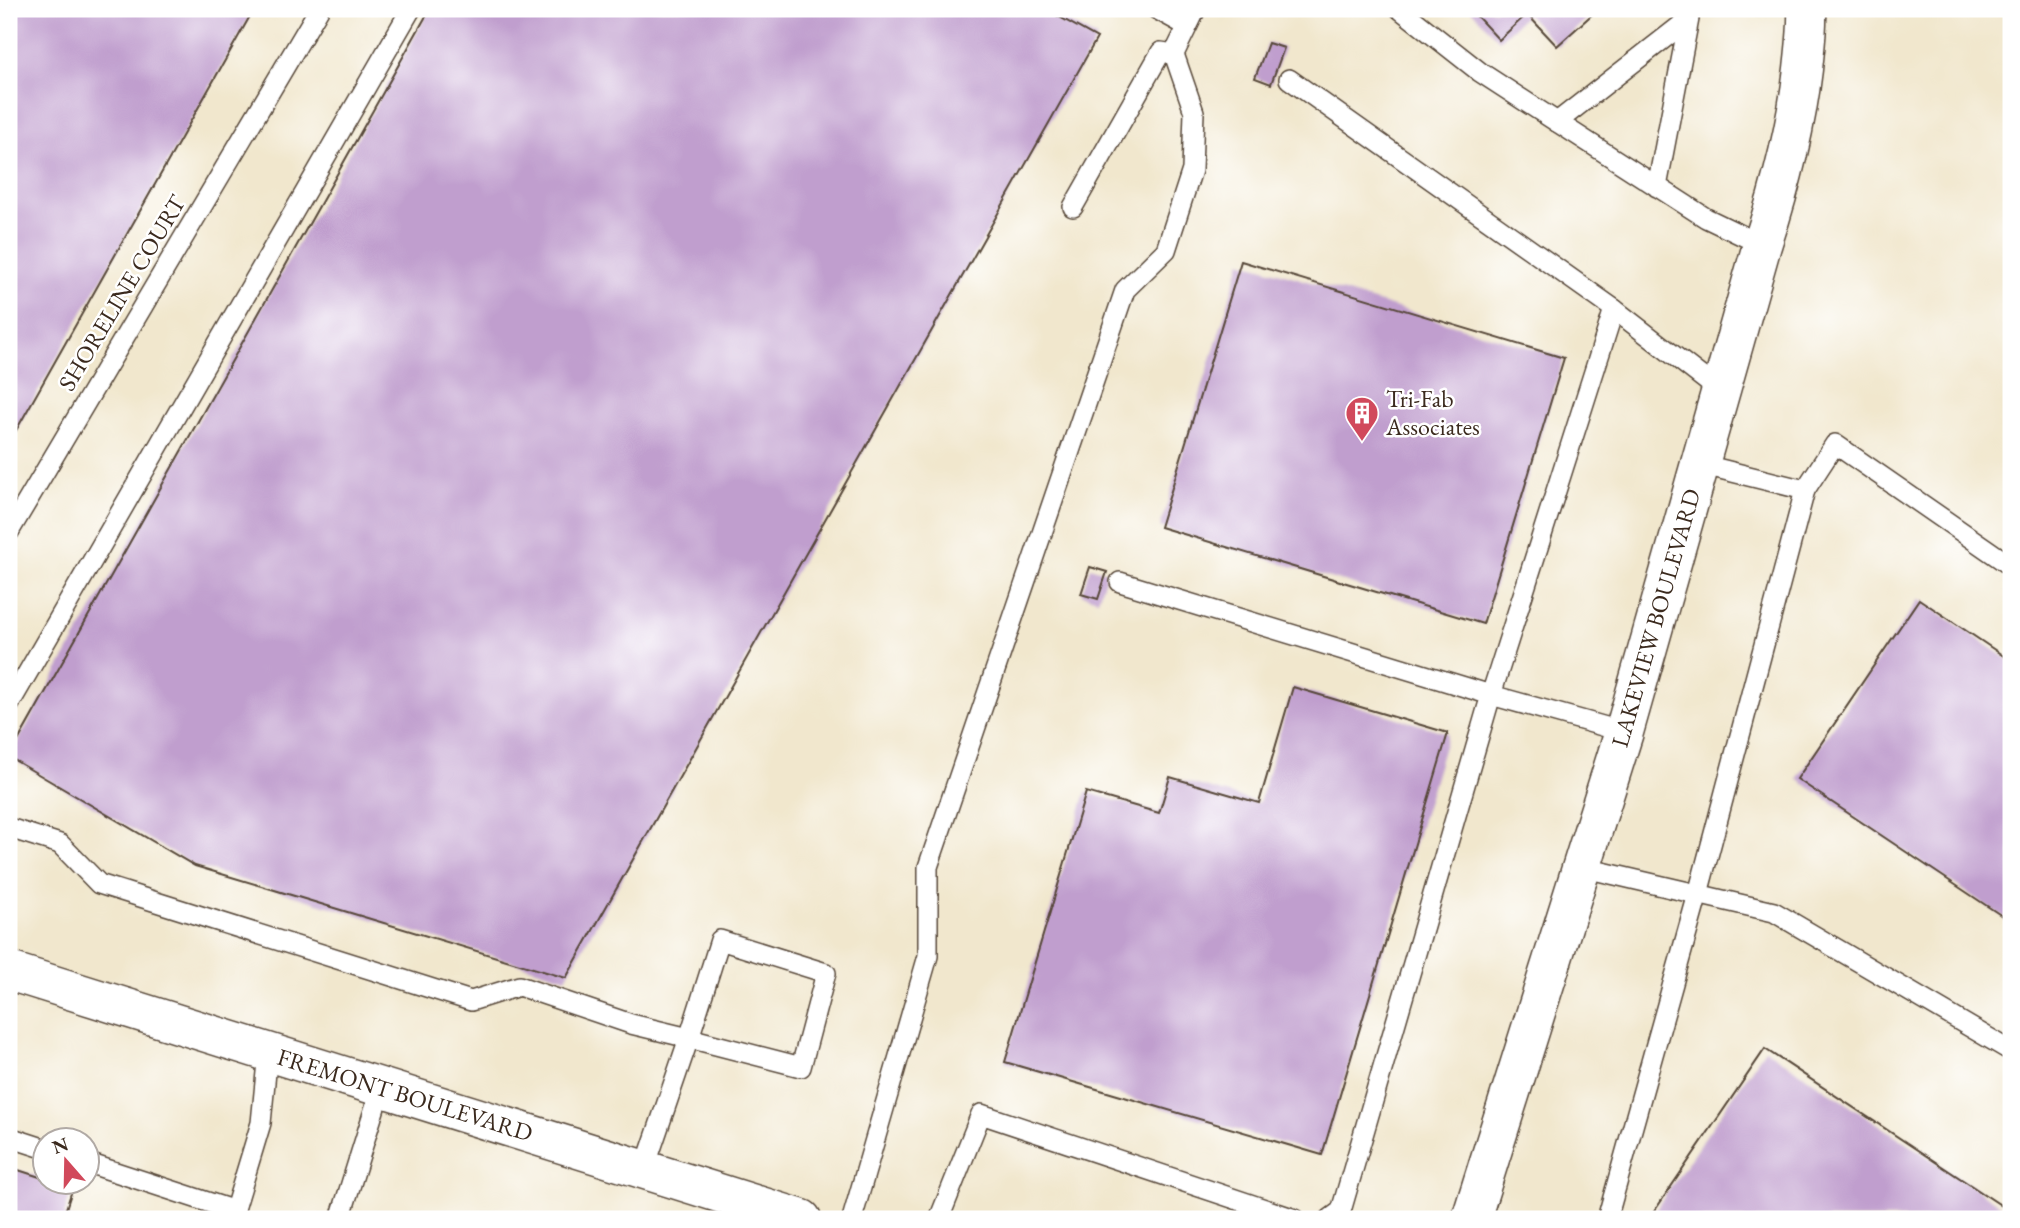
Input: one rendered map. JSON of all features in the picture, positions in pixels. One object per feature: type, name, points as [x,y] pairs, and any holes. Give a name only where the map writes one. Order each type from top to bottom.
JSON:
[{"type":"street","name":"LAKEVIEW BOULEVARD","points":[[1471,1219],[1624,732],[1762,245],[1782,185],[1799,101],[1808,23],[1807,9]]},
{"type":"street","name":"FREMONT BOULEVARD","points":[[9,971],[802,1219]]},
{"type":"lane","name":"SHORELINE COURT","points":[[9,532],[318,9]]},
{"type":"lane","points":[[9,705],[411,9]]},
{"type":"lane","points":[[852,1219],[928,956],[928,867],[1125,290],[1166,250],[1192,170],[1194,112],[1174,54],[1192,18],[1156,9]]},
{"type":"lane","points":[[1401,9],[1480,72],[1706,218],[1762,245]]},
{"type":"lane","points":[[1557,122],[1689,19],[1657,187]]},
{"type":"lane","points":[[1073,207],[1161,52],[1174,54]]},
{"type":"lane","points":[[1289,79],[1614,309],[1721,392]]},
{"type":"lane","points":[[1330,1219],[1341,1211],[1491,695],[1614,309]]},
{"type":"lane","points":[[1607,1219],[1698,894],[1805,490],[1835,444],[2011,566]]},
{"type":"lane","points":[[1700,464],[1805,490]]},
{"type":"lane","points":[[1120,582],[1491,695],[1624,732]]},
{"type":"lane","points":[[9,828],[60,844],[99,884],[471,1002],[519,986],[631,1024],[689,1038],[801,1067],[826,973],[720,940],[689,1038],[644,1170]]},
{"type":"lane","points":[[1581,867],[1774,912],[2011,1051]]},
{"type":"lane","points":[[102,1168],[233,1215],[261,1123],[268,1052]]},
{"type":"lane","points":[[340,1219],[381,1088]]},
{"type":"lane","points":[[939,1219],[981,1114],[1295,1219]]},
{"type":"lane","points":[[9,1138],[32,1145]]},
{"type":"building","points":[[9,9],[254,9],[9,443]]},
{"type":"building","points":[[430,9],[1045,9],[1097,38],[566,978],[195,866],[9,757]]},
{"type":"building","points":[[1470,9],[1598,9],[1557,46],[1527,14],[1499,40]]},
{"type":"building","points":[[1268,43],[1284,48],[1271,84],[1255,78]]},
{"type":"building","name":"Tri-Fab Associates","points":[[1241,261],[1564,358],[1483,624],[1160,527]]},
{"type":"building","points":[[1090,567],[1107,572],[1098,599],[1081,594]]},
{"type":"building","points":[[1919,599],[2011,661],[2011,922],[1797,779]]},
{"type":"building","points":[[1293,687],[1448,733],[1322,1155],[1005,1062],[1086,792],[1159,813],[1170,777],[1259,803]]},
{"type":"building","points":[[1765,1049],[2011,1212],[2011,1219],[1649,1219]]},
{"type":"building","points":[[9,1167],[32,1174],[32,1196],[70,1196],[64,1215],[76,1219],[9,1219]]},
{"type":"place","name":"Tri-Fab Associates","points":[[1362,443]]}]
